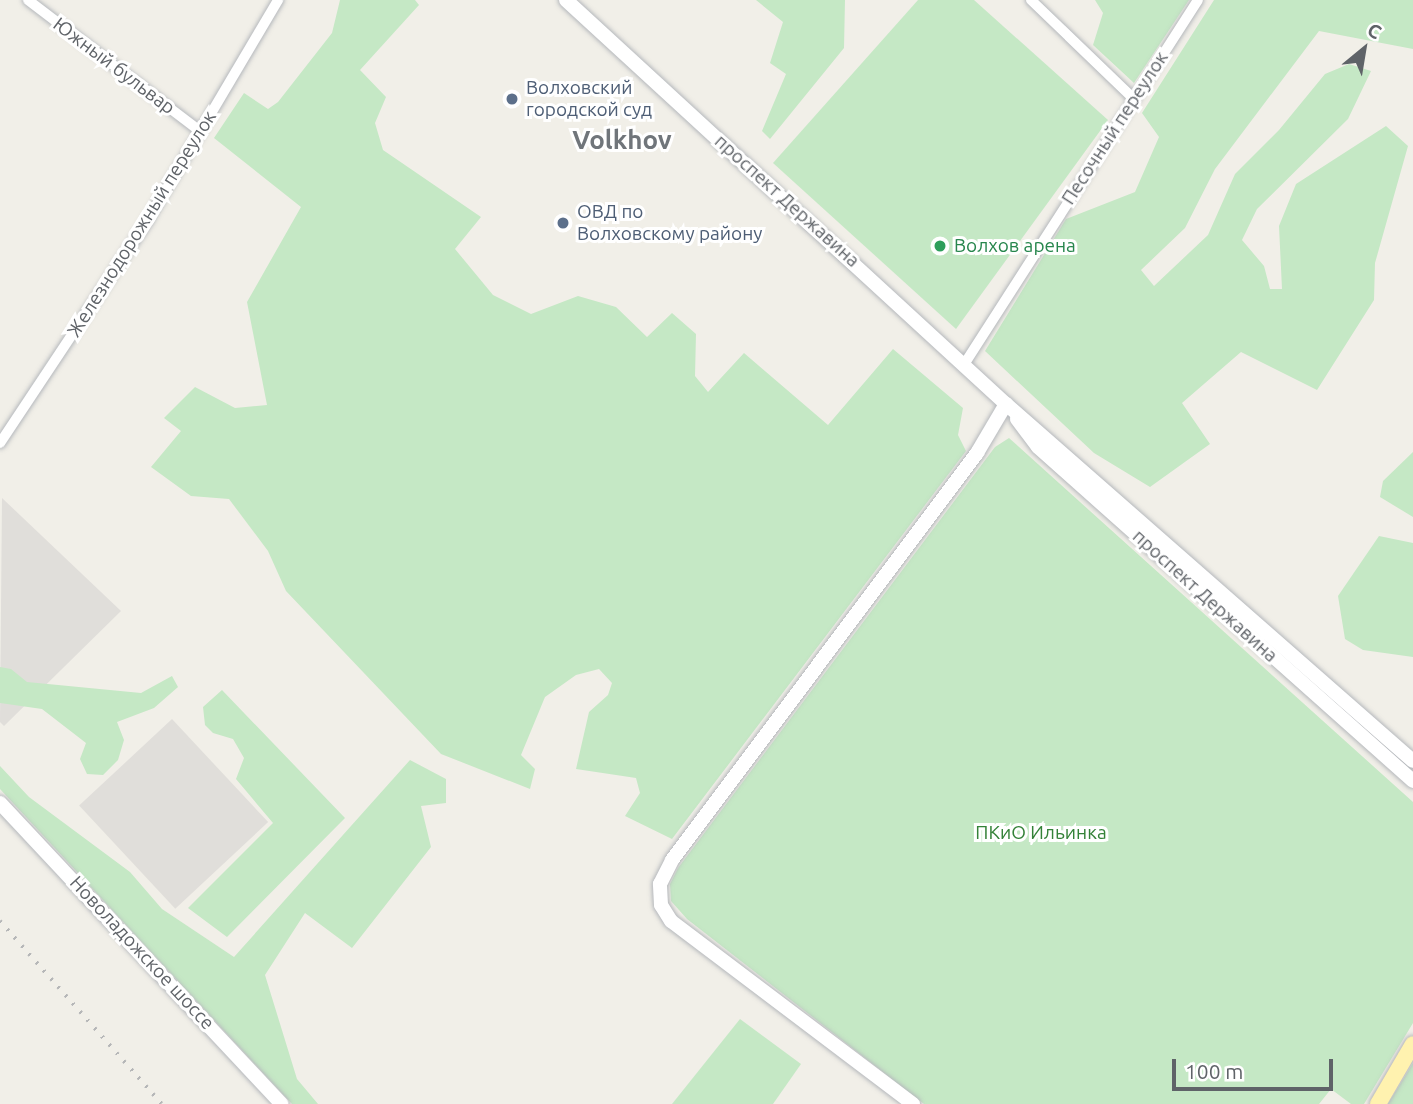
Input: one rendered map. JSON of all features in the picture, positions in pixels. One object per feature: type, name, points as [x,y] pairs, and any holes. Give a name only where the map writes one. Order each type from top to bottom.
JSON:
[{"type":"main road","name":"проспект Державина","points":[[566,0],[965,363],[1006,404],[1056,443],[1413,761]]},
{"type":"main road","name":"проспект Державина","points":[[1006,404],[1038,447],[1413,781]]},
{"type":"main road","points":[[913,1104],[671,921],[661,905],[660,884],[672,860],[977,453],[1006,404]]},
{"type":"main road","name":"Новоладожское шоссе","points":[[0,803],[282,1104]]},
{"type":"main road","points":[[1378,1104],[1413,1044]]},
{"type":"street","name":"Южный бульвар","points":[[28,0],[200,131]]},
{"type":"street","name":"Железнодорожный переулок","points":[[0,443],[84,320],[278,0]]},
{"type":"street","points":[[1031,0],[1134,99]]},
{"type":"street","name":"Песочный переулок","points":[[965,363],[1198,0]]},
{"type":"shaded area","points":[[2,498],[121,611],[4,726],[0,722]]},
{"type":"shaded area","points":[[172,719],[268,822],[175,909],[79,806]]},
{"type":"green space","points":[[340,0],[415,0],[419,5],[360,70],[386,97],[375,123],[383,150],[481,217],[455,249],[493,295],[531,314],[578,296],[616,307],[647,337],[672,313],[696,334],[695,376],[708,392],[744,353],[828,425],[893,349],[963,408],[958,435],[966,451],[672,839],[625,816],[640,793],[636,778],[576,769],[589,712],[608,695],[612,683],[599,669],[576,675],[545,697],[521,755],[535,769],[530,789],[441,754],[286,591],[268,551],[229,499],[191,496],[151,467],[181,431],[164,418],[195,387],[235,408],[267,405],[247,302],[301,207],[214,138],[244,93],[268,109],[278,102],[332,33]]},
{"type":"green space","points":[[756,0],[845,0],[844,48],[770,139],[762,131],[786,74],[770,63],[783,22]]},
{"type":"green space","name":"Волхов арена","points":[[918,0],[974,0],[1108,120],[956,329],[773,163]]},
{"type":"green space","points":[[1095,0],[1189,0],[1134,83],[1093,45],[1103,13]]},
{"type":"green space","points":[[1214,0],[1413,0],[1413,49],[1319,31],[1215,169],[1185,228],[1141,270],[1154,286],[1208,235],[1235,174],[1279,130],[1325,74],[1349,64],[1371,71],[1348,119],[1257,209],[1242,240],[1264,266],[1270,289],[1282,289],[1279,226],[1296,184],[1386,126],[1408,146],[1375,263],[1374,300],[1317,390],[1241,352],[1182,403],[1210,444],[1150,487],[1094,453],[985,351],[1066,219],[1135,192],[1159,137],[1142,113]]},
{"type":"green space","name":"ПКиО Ильинка","points":[[1009,438],[1413,802],[1413,1023],[1364,1104],[1351,1104],[1331,1089],[1319,1104],[924,1104],[687,919],[671,901],[670,884],[678,868],[995,447]]},
{"type":"green space","points":[[1413,452],[1413,517],[1380,497],[1383,481]]},
{"type":"green space","points":[[1379,536],[1413,543],[1413,657],[1363,650],[1345,639],[1338,596]]},
{"type":"green space","points":[[0,667],[11,669],[27,682],[141,693],[172,676],[178,687],[154,708],[117,722],[124,740],[118,760],[103,775],[87,774],[80,759],[86,743],[42,709],[0,703]]},
{"type":"green space","points":[[222,690],[345,818],[227,937],[188,908],[273,823],[236,779],[244,758],[233,739],[213,733],[205,725],[203,707]]},
{"type":"green space","points":[[410,760],[446,779],[446,803],[421,806],[431,847],[352,948],[305,913],[265,975],[297,1079],[318,1104],[292,1104],[0,789],[0,766],[29,797],[130,872],[162,909],[234,957]]},
{"type":"green space","points":[[740,1019],[801,1064],[773,1104],[672,1104]]},
{"type":"green space","points":[[1413,1063],[1413,1104],[1388,1104]]},
{"type":"railway","points":[[0,921],[162,1104]]},
{"type":"place","name":"Волховский городской суд","points":[[512,99]]},
{"type":"place","name":"ОВД по Волховскому району","points":[[563,223]]},
{"type":"place","name":"Волхов арена","points":[[940,246]]},
{"type":"district","name":"Volkhov","points":[[622,140]]}]
